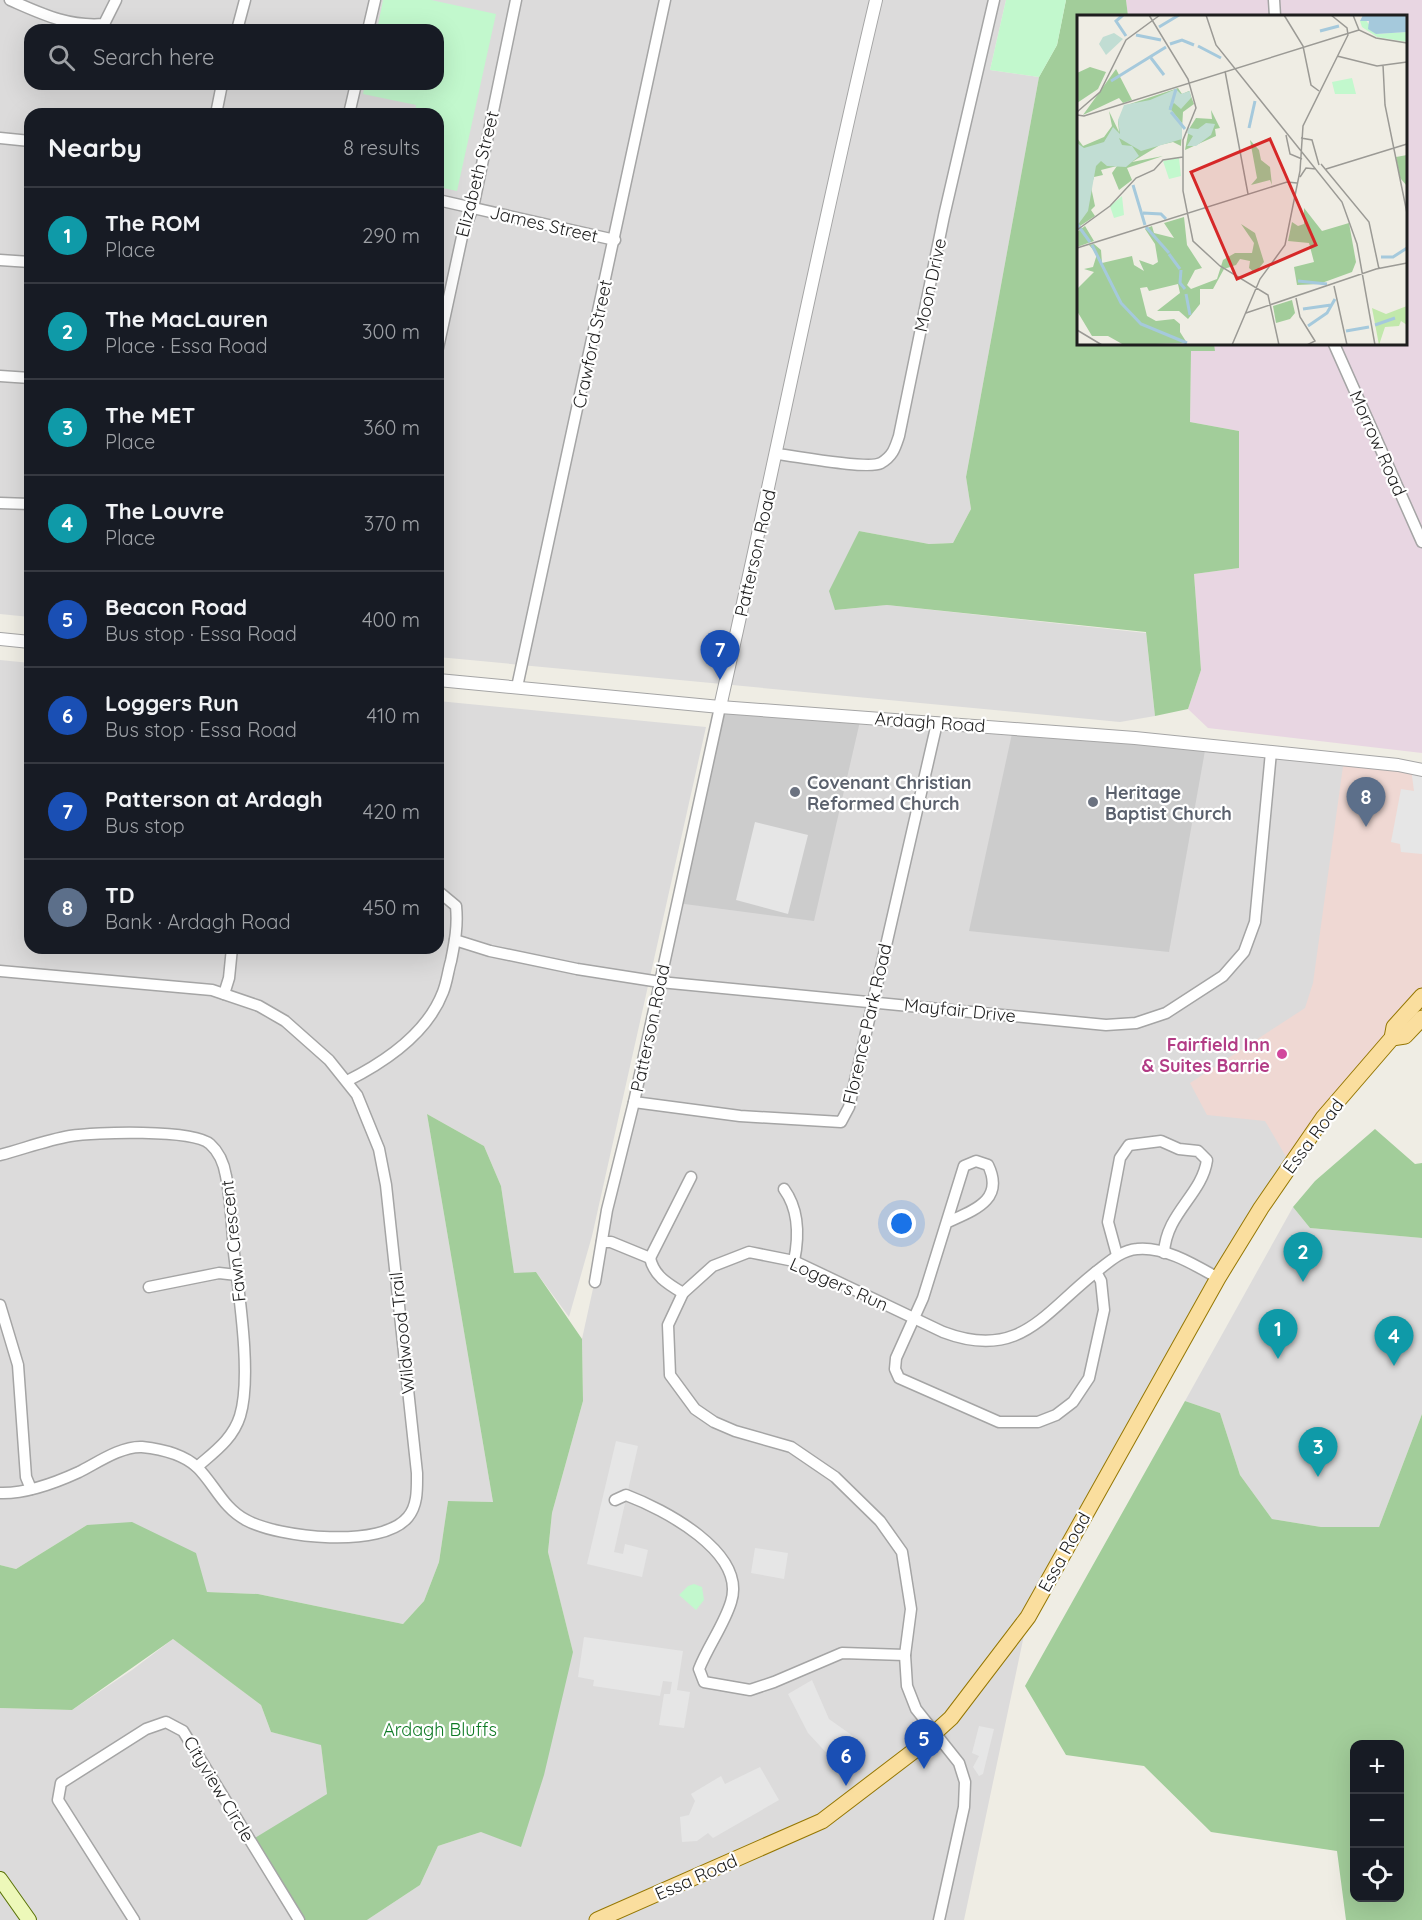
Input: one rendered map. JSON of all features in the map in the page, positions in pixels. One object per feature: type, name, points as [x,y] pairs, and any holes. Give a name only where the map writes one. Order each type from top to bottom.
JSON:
[{"type":"main road","name":"Essa Road","points":[[597,1920],[822,1821],[951,1718],[1028,1617],[1218,1278],[1261,1208],[1323,1118],[1392,1038],[1394,1027],[1422,996]]},
{"type":"main road","name":"Essa Road","points":[[1392,1038],[1405,1036],[1422,1018]]},
{"type":"main road","points":[[0,1879],[28,1920]]},
{"type":"street","points":[[10,0],[54,20],[73,24]]},
{"type":"street","points":[[104,24],[116,0]]},
{"type":"street","points":[[239,24],[245,0]]},
{"type":"street","points":[[369,24],[375,0]]},
{"type":"street","name":"Elizabeth Street","points":[[444,320],[463,232],[473,208],[516,0]]},
{"type":"street","name":"Crawford Street","points":[[517,687],[665,0]]},
{"type":"street","name":"Patterson Road","points":[[595,1282],[607,1210],[634,1102],[777,454],[847,121],[876,0]]},
{"type":"street","name":"Moon Drive","points":[[777,454],[859,465],[879,465],[893,454],[899,436],[944,216],[994,0]]},
{"type":"street","points":[[1274,0],[1275,15]]},
{"type":"street","points":[[217,108],[221,90]]},
{"type":"street","points":[[350,108],[355,90]]},
{"type":"street","points":[[0,138],[24,140]]},
{"type":"street","name":"James Street","points":[[444,201],[615,240]]},
{"type":"street","points":[[0,260],[24,262]]},
{"type":"street","name":"Morrow Road","points":[[1334,345],[1422,542]]},
{"type":"street","points":[[0,376],[24,378]]},
{"type":"street","points":[[0,503],[24,504]]},
{"type":"street","points":[[0,639],[24,641]]},
{"type":"street","name":"Ardagh Road","points":[[444,681],[720,707],[1271,752],[1398,765],[1422,770]]},
{"type":"street","name":"Florence Park Road","points":[[634,1102],[740,1116],[841,1122],[849,1107],[937,723]]},
{"type":"street","name":"Mayfair Drive","points":[[455,940],[490,951],[578,969],[660,982],[1106,1025],[1136,1023],[1166,1013],[1223,976],[1244,952],[1255,922],[1271,752]]},
{"type":"street","points":[[347,1081],[380,1064],[395,1052],[432,1013],[443,992],[458,927],[456,906],[444,896]]},
{"type":"street","points":[[224,994],[229,978],[231,954]]},
{"type":"street","name":"Wildwood Trail","points":[[0,972],[212,990],[259,1006],[285,1021],[329,1060],[347,1081],[357,1095],[379,1149],[386,1185],[417,1473],[417,1497],[408,1517],[387,1532],[299,1536],[270,1531],[245,1520],[223,1503],[196,1467],[165,1450],[138,1447],[108,1456],[77,1473],[31,1489],[0,1492]]},
{"type":"street","name":"Fawn Crescent","points":[[0,1155],[69,1136],[93,1133],[188,1135],[208,1143],[220,1157],[226,1174],[243,1336],[242,1407],[228,1439],[196,1467]]},
{"type":"street","points":[[1118,1255],[1108,1222],[1120,1158],[1129,1145],[1161,1141],[1179,1149],[1198,1151],[1208,1160],[1206,1171],[1172,1221],[1164,1237],[1164,1253]]},
{"type":"street","points":[[948,1222],[983,1206],[991,1192],[994,1176],[988,1165],[976,1161],[964,1166],[923,1298],[896,1358],[895,1369],[899,1378],[999,1422],[1038,1422],[1056,1415],[1073,1402],[1089,1378],[1104,1310],[1102,1288],[1096,1272]]},
{"type":"street","points":[[683,1293],[660,1277],[652,1268],[650,1258],[691,1177]]},
{"type":"street","points":[[784,1190],[790,1198],[800,1235],[794,1261]]},
{"type":"street","points":[[602,1242],[611,1242],[650,1258]]},
{"type":"street","name":"Loggers Run","points":[[939,1920],[964,1807],[965,1782],[960,1763],[910,1698],[905,1655],[910,1609],[902,1552],[879,1521],[835,1477],[791,1447],[735,1431],[695,1409],[670,1375],[668,1326],[683,1293],[713,1266],[749,1252],[794,1261],[966,1340],[1005,1340],[1031,1329],[1118,1255],[1137,1249],[1164,1253],[1218,1278]]},
{"type":"street","points":[[148,1287],[219,1273],[237,1275]]},
{"type":"street","points":[[0,1305],[18,1365],[26,1477],[31,1489]]},
{"type":"street","points":[[615,1500],[626,1496],[648,1504],[707,1542],[728,1563],[733,1582],[732,1601],[699,1669],[704,1682],[750,1690],[842,1653],[905,1655]]},
{"type":"street","name":"Cityview Circle","points":[[134,1920],[58,1800],[61,1783],[146,1729],[166,1722],[183,1731],[299,1920]]},
{"type":"shaded area","points":[[0,0],[1006,0],[990,70],[1039,77],[966,477],[971,509],[953,543],[929,544],[859,531],[836,610],[887,605],[1146,633],[1155,716],[1120,722],[444,658],[444,108],[24,108],[24,616],[0,614]]},
{"type":"shaded area","points":[[1126,0],[1422,0],[1422,753],[1208,728],[1188,709],[1201,670],[1194,574],[1239,568],[1239,431],[1190,422],[1191,351],[1214,351],[1214,345],[1407,345],[1407,15],[1128,15]]},
{"type":"shaded area","points":[[0,660],[24,662],[24,954],[444,954],[444,702],[706,727],[592,1236],[569,1317],[536,1272],[514,1274],[501,1186],[484,1146],[427,1114],[493,1502],[448,1501],[439,1562],[424,1601],[403,1624],[258,1594],[207,1592],[87,1525],[16,1569],[0,1565]]},
{"type":"shaded area","points":[[720,707],[1398,765],[1422,1005],[1261,1208],[1028,1616],[964,1920],[367,1920],[420,1885],[438,1846],[481,1832],[573,1652],[548,1552],[552,1513],[583,1401],[582,1339]]},
{"type":"shaded area","points":[[720,707],[861,717],[814,921],[677,903]]},
{"type":"shaded area","points":[[1013,729],[1206,745],[1169,952],[969,931]]},
{"type":"shaded area","points":[[1344,759],[1422,770],[1422,1005],[1291,1165],[1265,1121],[1207,1115],[1190,1083],[1305,1008],[1313,983]]},
{"type":"shaded area","points":[[1411,768],[1422,771],[1422,854],[1401,852],[1400,844],[1391,842],[1401,789],[1414,791]]},
{"type":"shaded area","points":[[755,822],[808,835],[788,914],[736,900]]},
{"type":"shaded area","points":[[1293,1207],[1310,1228],[1422,1238],[1422,1414],[1379,1527],[1321,1527],[1272,1519],[1240,1475],[1220,1413],[1185,1401]]},
{"type":"shaded area","points":[[616,1441],[638,1446],[614,1552],[623,1554],[625,1544],[648,1550],[642,1577],[587,1564]]},
{"type":"shaded area","points":[[755,1548],[788,1553],[784,1579],[751,1573]]},
{"type":"shaded area","points":[[584,1637],[683,1651],[677,1690],[690,1692],[684,1728],[659,1725],[664,1694],[670,1694],[672,1682],[663,1681],[660,1696],[593,1686],[594,1680],[578,1677]]},
{"type":"shaded area","points":[[173,1639],[261,1705],[271,1732],[321,1744],[327,1794],[299,1920],[0,1920],[0,1708],[72,1710]]},
{"type":"shaded area","points":[[812,1680],[829,1719],[853,1736],[833,1760],[808,1733],[788,1694]]},
{"type":"shaded area","points":[[979,1726],[994,1729],[983,1774],[979,1776],[973,1767],[979,1756],[972,1753]]},
{"type":"shaded area","points":[[760,1767],[779,1800],[713,1838],[708,1833],[697,1841],[682,1842],[680,1817],[689,1815],[695,1801],[691,1794],[721,1776],[725,1784]]},
{"type":"green space","points":[[383,0],[431,0],[496,14],[457,191],[444,188],[444,108],[416,108],[416,105],[363,94],[364,90],[444,90],[444,24],[378,24]]},
{"type":"green space","points":[[1006,0],[1066,0],[1057,45],[1039,77],[990,70]]},
{"type":"green space","points":[[1066,0],[1126,0],[1128,15],[1077,15],[1077,345],[1214,345],[1215,351],[1191,351],[1190,422],[1239,431],[1239,568],[1194,574],[1201,670],[1188,709],[1155,716],[1146,632],[887,605],[835,610],[829,591],[859,531],[929,544],[953,543],[971,509],[966,477],[1039,77],[1057,45]]},
{"type":"green space","name":"Ardagh Bluffs","points":[[427,1114],[484,1146],[501,1186],[514,1273],[536,1272],[582,1339],[583,1401],[552,1513],[548,1552],[573,1652],[544,1775],[521,1847],[481,1832],[438,1846],[420,1885],[367,1920],[299,1920],[250,1841],[327,1794],[321,1745],[271,1732],[261,1705],[173,1639],[72,1710],[0,1708],[0,1565],[16,1569],[87,1525],[132,1522],[196,1553],[207,1592],[258,1594],[403,1624],[424,1601],[439,1562],[448,1501],[493,1502]]},
{"type":"green space","points":[[1375,1129],[1415,1164],[1422,1163],[1422,1238],[1310,1228],[1293,1207],[1315,1181]]},
{"type":"green space","points":[[1185,1401],[1220,1413],[1240,1475],[1272,1519],[1321,1527],[1379,1527],[1422,1414],[1422,1920],[1346,1920],[1337,1851],[1211,1832],[1144,1766],[1066,1755],[1025,1686]]},
{"type":"green space","points":[[694,1584],[702,1587],[704,1600],[696,1610],[679,1595],[688,1586]]},
{"type":"place","name":"Patterson at Ardagh","points":[[720,680]]},
{"type":"place","name":"Covenant Christian Reformed Church","points":[[795,792]]},
{"type":"place","name":"Heritage Baptist Church","points":[[1093,802]]},
{"type":"place","name":"TD","points":[[1366,827]]},
{"type":"place","name":"Fairfield Inn & Suites Barrie","points":[[1282,1054]]},
{"type":"place","name":"The MacLauren","points":[[1303,1282]]},
{"type":"place","name":"The ROM","points":[[1278,1359]]},
{"type":"place","name":"The Louvre","points":[[1394,1366]]},
{"type":"place","name":"The MET","points":[[1318,1477]]},
{"type":"place","name":"Beacon Road","points":[[924,1769]]},
{"type":"place","name":"Loggers Run","points":[[846,1786]]}]
